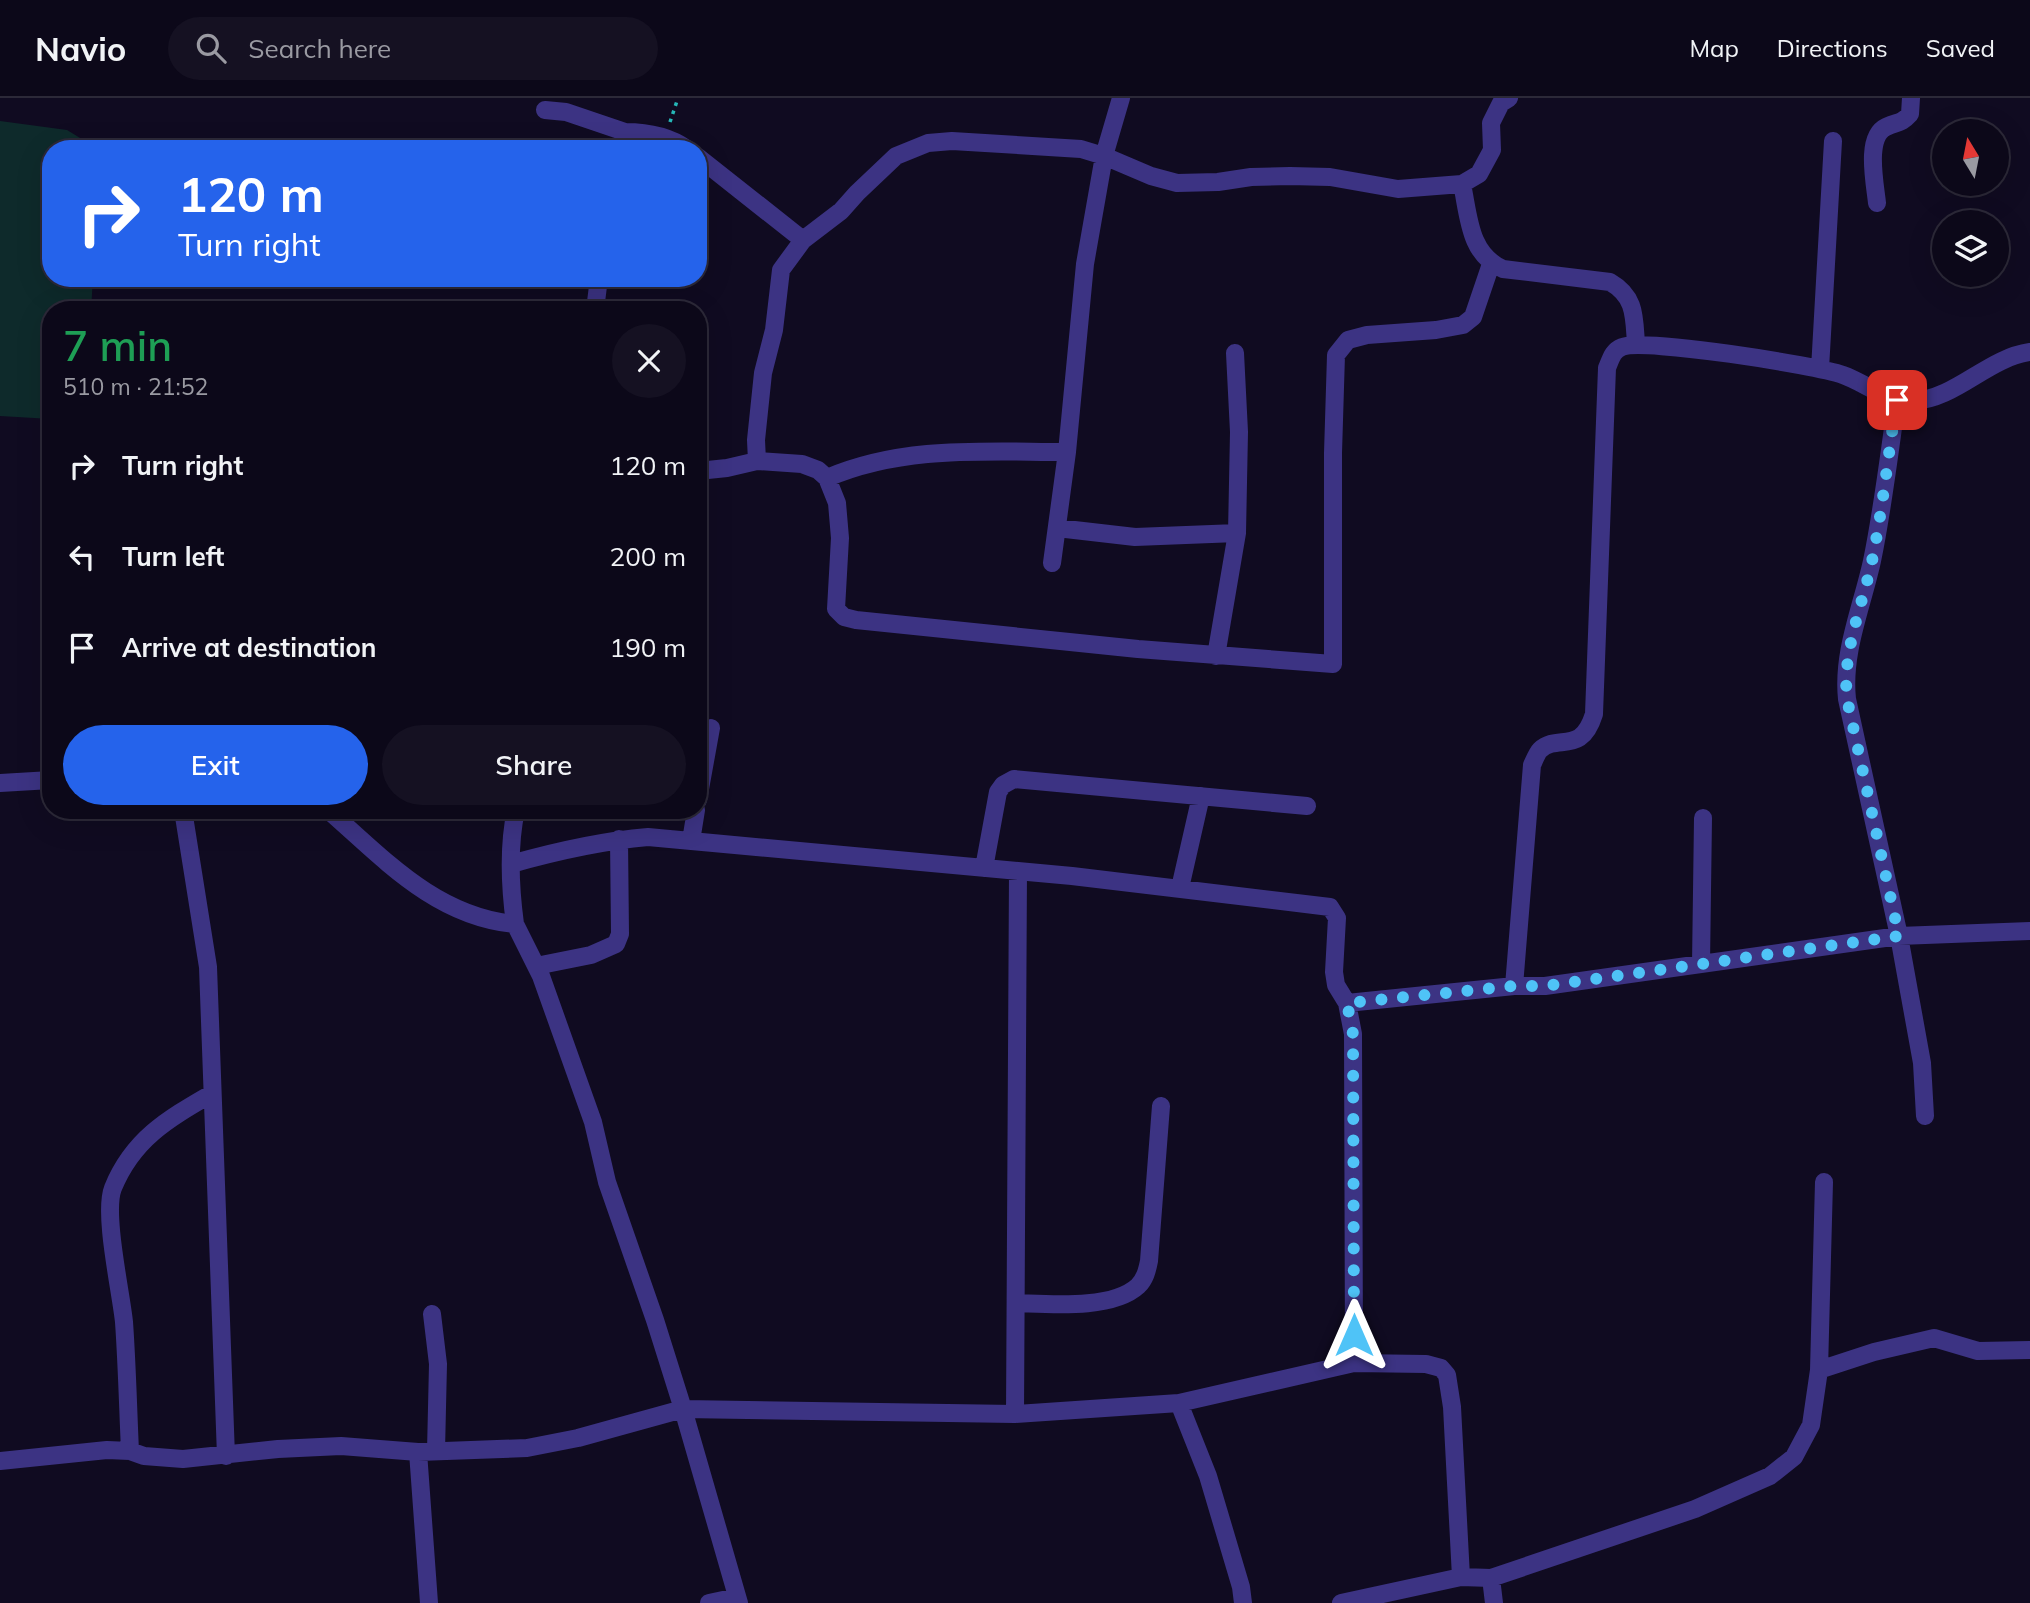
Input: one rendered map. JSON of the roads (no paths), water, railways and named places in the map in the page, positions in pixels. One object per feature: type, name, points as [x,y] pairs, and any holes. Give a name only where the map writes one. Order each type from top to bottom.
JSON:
[{"type":"street","points":[[1052,563],[1067,452],[1086,264],[1104,156],[1121,98]]},
{"type":"street","points":[[757,461],[756,440],[763,373],[774,330],[782,270],[803,240],[841,211],[856,193],[896,156],[928,143],[987,142],[1081,149],[1177,183],[1290,176],[1330,177],[1398,188],[1462,184],[1479,174],[1492,150],[1491,123],[1501,103],[1509,98]]},
{"type":"street","points":[[1877,203],[1872,147],[1885,127],[1902,123],[1910,114],[1911,98]]},
{"type":"street","points":[[545,110],[566,112],[622,140],[640,132],[664,136],[671,140]]},
{"type":"street","points":[[1821,369],[1833,141]]},
{"type":"street","points":[[707,164],[803,240]]},
{"type":"street","points":[[1462,184],[1472,233],[1479,252],[1491,264],[1503,269],[1610,282],[1620,288],[1634,310],[1636,344]]},
{"type":"street","points":[[707,470],[757,461],[802,464],[818,470],[827,478],[836,503],[840,538],[836,609],[844,617],[1216,656],[1333,664],[1336,355],[1348,340],[1367,335],[1436,330],[1463,325],[1472,317],[1491,264]]},
{"type":"street","points":[[1514,986],[1532,765],[1540,750],[1552,744],[1568,744],[1579,738],[1590,727],[1594,714],[1607,368],[1614,352],[1622,346],[1651,344],[1821,369],[1843,375],[1897,400],[1913,401],[1942,394],[2005,359],[2030,352]]},
{"type":"street","points":[[1216,656],[1237,533],[1240,432],[1235,353]]},
{"type":"street","points":[[1897,400],[1872,560],[1845,679],[1923,1063],[1925,1116]]},
{"type":"street","points":[[827,478],[854,466],[903,455],[1067,452]]},
{"type":"street","points":[[1057,528],[1135,537],[1237,533]]},
{"type":"street","points":[[707,751],[711,729]]},
{"type":"street","points":[[985,868],[998,792],[1007,781],[1014,779],[1307,806]]},
{"type":"street","points":[[0,783],[42,781]]},
{"type":"street","points":[[1180,888],[1201,796]]},
{"type":"street","points":[[1701,964],[1703,818]]},
{"type":"street","points":[[184,819],[208,967],[226,1455]]},
{"type":"street","points":[[338,819],[384,862],[428,894],[463,912],[499,923],[515,924]]},
{"type":"street","points":[[514,819],[511,864],[515,924],[536,966],[593,1122],[607,1182],[683,1409],[738,1600],[709,1603]]},
{"type":"street","points":[[691,841],[695,819]]},
{"type":"street","points":[[511,864],[568,848],[648,837],[1018,871],[1330,907],[1337,918],[1334,972],[1336,985],[1347,1003],[1353,1034],[1354,1363]]},
{"type":"street","points":[[536,966],[591,954],[616,944],[620,934],[619,839]]},
{"type":"street","points":[[1015,1414],[1018,871]]},
{"type":"street","points":[[1347,1003],[1514,986],[1545,986],[1899,936],[2030,930]]},
{"type":"street","points":[[130,1451],[124,1320],[111,1227],[111,1191],[133,1150],[165,1120],[211,1094]]},
{"type":"street","points":[[1016,1303],[1093,1302],[1128,1293],[1139,1285],[1146,1274],[1149,1261],[1161,1106]]},
{"type":"street","points":[[1341,1603],[1461,1577],[1491,1578],[1695,1509],[1770,1476],[1794,1457],[1811,1425],[1819,1370],[1824,1182]]},
{"type":"street","points":[[429,1603],[427,1451],[438,1364],[432,1314]]},
{"type":"street","points":[[1819,1370],[1874,1352],[1934,1338],[1978,1351],[2030,1350]]},
{"type":"street","points":[[0,1461],[107,1450],[183,1459],[278,1449],[341,1446],[460,1452],[527,1448],[578,1438],[683,1409],[1015,1414],[1179,1403],[1354,1363],[1426,1364],[1441,1368],[1447,1375],[1452,1407],[1461,1577]]},
{"type":"street","points":[[1179,1403],[1208,1476],[1241,1587],[1243,1603]]},
{"type":"street","points":[[1491,1578],[1494,1603]]}]
